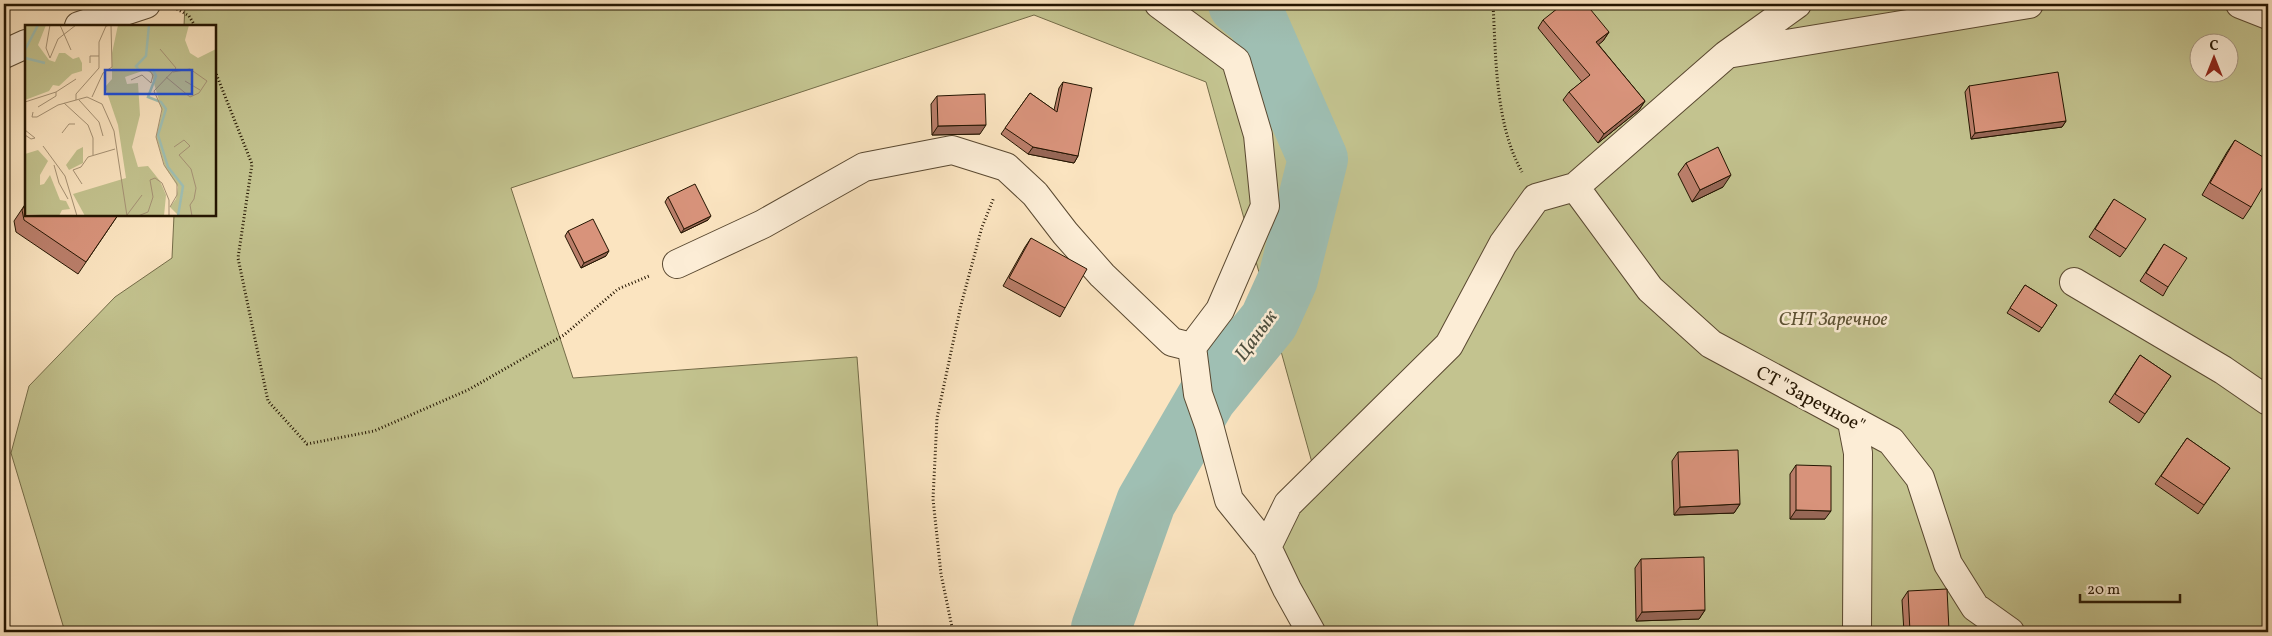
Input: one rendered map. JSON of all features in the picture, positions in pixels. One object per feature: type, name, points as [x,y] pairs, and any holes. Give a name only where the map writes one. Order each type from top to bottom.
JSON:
[{"type":"lane","points":[[82,25],[146,4]]},
{"type":"lane","points":[[1159,4],[1236,61],[1259,144],[1265,206],[1220,310],[1192,347],[1198,394],[1209,424],[1229,500],[1268,546],[1287,589],[1311,632]]},
{"type":"lane","points":[[1268,546],[1288,504],[1449,345],[1503,244],[1536,198],[1575,187],[1726,54],[1797,4]]},
{"type":"lane","points":[[1726,54],[2029,4]]},
{"type":"lane","points":[[2240,4],[2268,15]]},
{"type":"lane","points":[[4,54],[25,44]]},
{"type":"lane","points":[[677,264],[763,224],[864,167],[952,150],[1006,167],[1035,194],[1065,234],[1102,275],[1172,342],[1192,347]]},
{"type":"lane","name":"СТ \"Заречное\"","points":[[1575,187],[1650,289],[1711,344],[1852,422],[1891,441],[1920,478],[1948,564],[1975,607],[2010,632]]},
{"type":"lane","points":[[2074,282],[2223,370],[2268,402]]},
{"type":"lane","points":[[1852,422],[1858,453],[1856,632]]},
{"type":"path","points":[[1493,4],[1499,89],[1512,154],[1536,198]]},
{"type":"path","points":[[175,8],[189,16],[194,25]]},
{"type":"path","points":[[216,74],[252,164],[238,258],[268,401],[307,444],[374,431],[468,390],[564,334],[618,289],[677,264]]},
{"type":"path","points":[[953,632],[941,574],[933,499],[937,418],[961,305],[980,236],[1006,167]]},
{"type":"green space","name":"СНТ Заречное","points":[[185,4],[2268,4],[2268,632],[1311,632],[1267,547],[1316,477],[1206,82],[1034,15],[511,188],[573,378],[857,357],[878,632],[65,632],[11,453],[29,386],[115,297],[172,258],[174,216],[216,216],[216,25],[184,25]]},
{"type":"building","points":[[1563,4],[1586,4],[1609,32],[1596,42],[1645,101],[1604,134],[1569,92],[1590,75],[1543,20]]},
{"type":"building","points":[[2058,72],[2066,121],[1975,133],[1969,86]]},
{"type":"building","points":[[1063,82],[1092,88],[1078,156],[1033,147],[1005,128],[1030,93],[1057,112]]},
{"type":"building","points":[[985,94],[986,125],[938,126],[937,96]]},
{"type":"building","points":[[2235,140],[2268,160],[2268,178],[2251,207],[2210,183]]},
{"type":"building","points":[[1718,147],[1731,175],[1700,190],[1686,163]]},
{"type":"building","points":[[695,184],[711,216],[684,229],[668,197]]},
{"type":"building","points":[[2114,199],[2146,219],[2126,249],[2095,229]]},
{"type":"building","points":[[25,205],[25,216],[117,216],[86,262],[24,220],[22,210]]},
{"type":"building","points":[[593,219],[609,251],[584,263],[568,231]]},
{"type":"building","points":[[1031,238],[1087,269],[1065,308],[1009,278]]},
{"type":"building","points":[[2164,244],[2187,258],[2168,287],[2146,273]]},
{"type":"building","points":[[2025,285],[2057,305],[2042,328],[2010,308]]},
{"type":"building","points":[[2140,355],[2171,376],[2145,414],[2115,394]]},
{"type":"building","points":[[2187,438],[2230,468],[2204,505],[2161,476]]},
{"type":"building","points":[[1738,450],[1740,504],[1680,507],[1678,452]]},
{"type":"building","points":[[1796,465],[1831,466],[1831,511],[1796,510]]},
{"type":"building","points":[[1704,557],[1705,610],[1642,612],[1641,559]]},
{"type":"building","points":[[1947,589],[1949,630],[1910,632],[1908,591]]},
{"type":"waterway","name":"Цанык","points":[[1102,632],[1101,628],[1146,502],[1207,397],[1269,321],[1288,279],[1318,159],[1257,20],[1238,4]]}]
